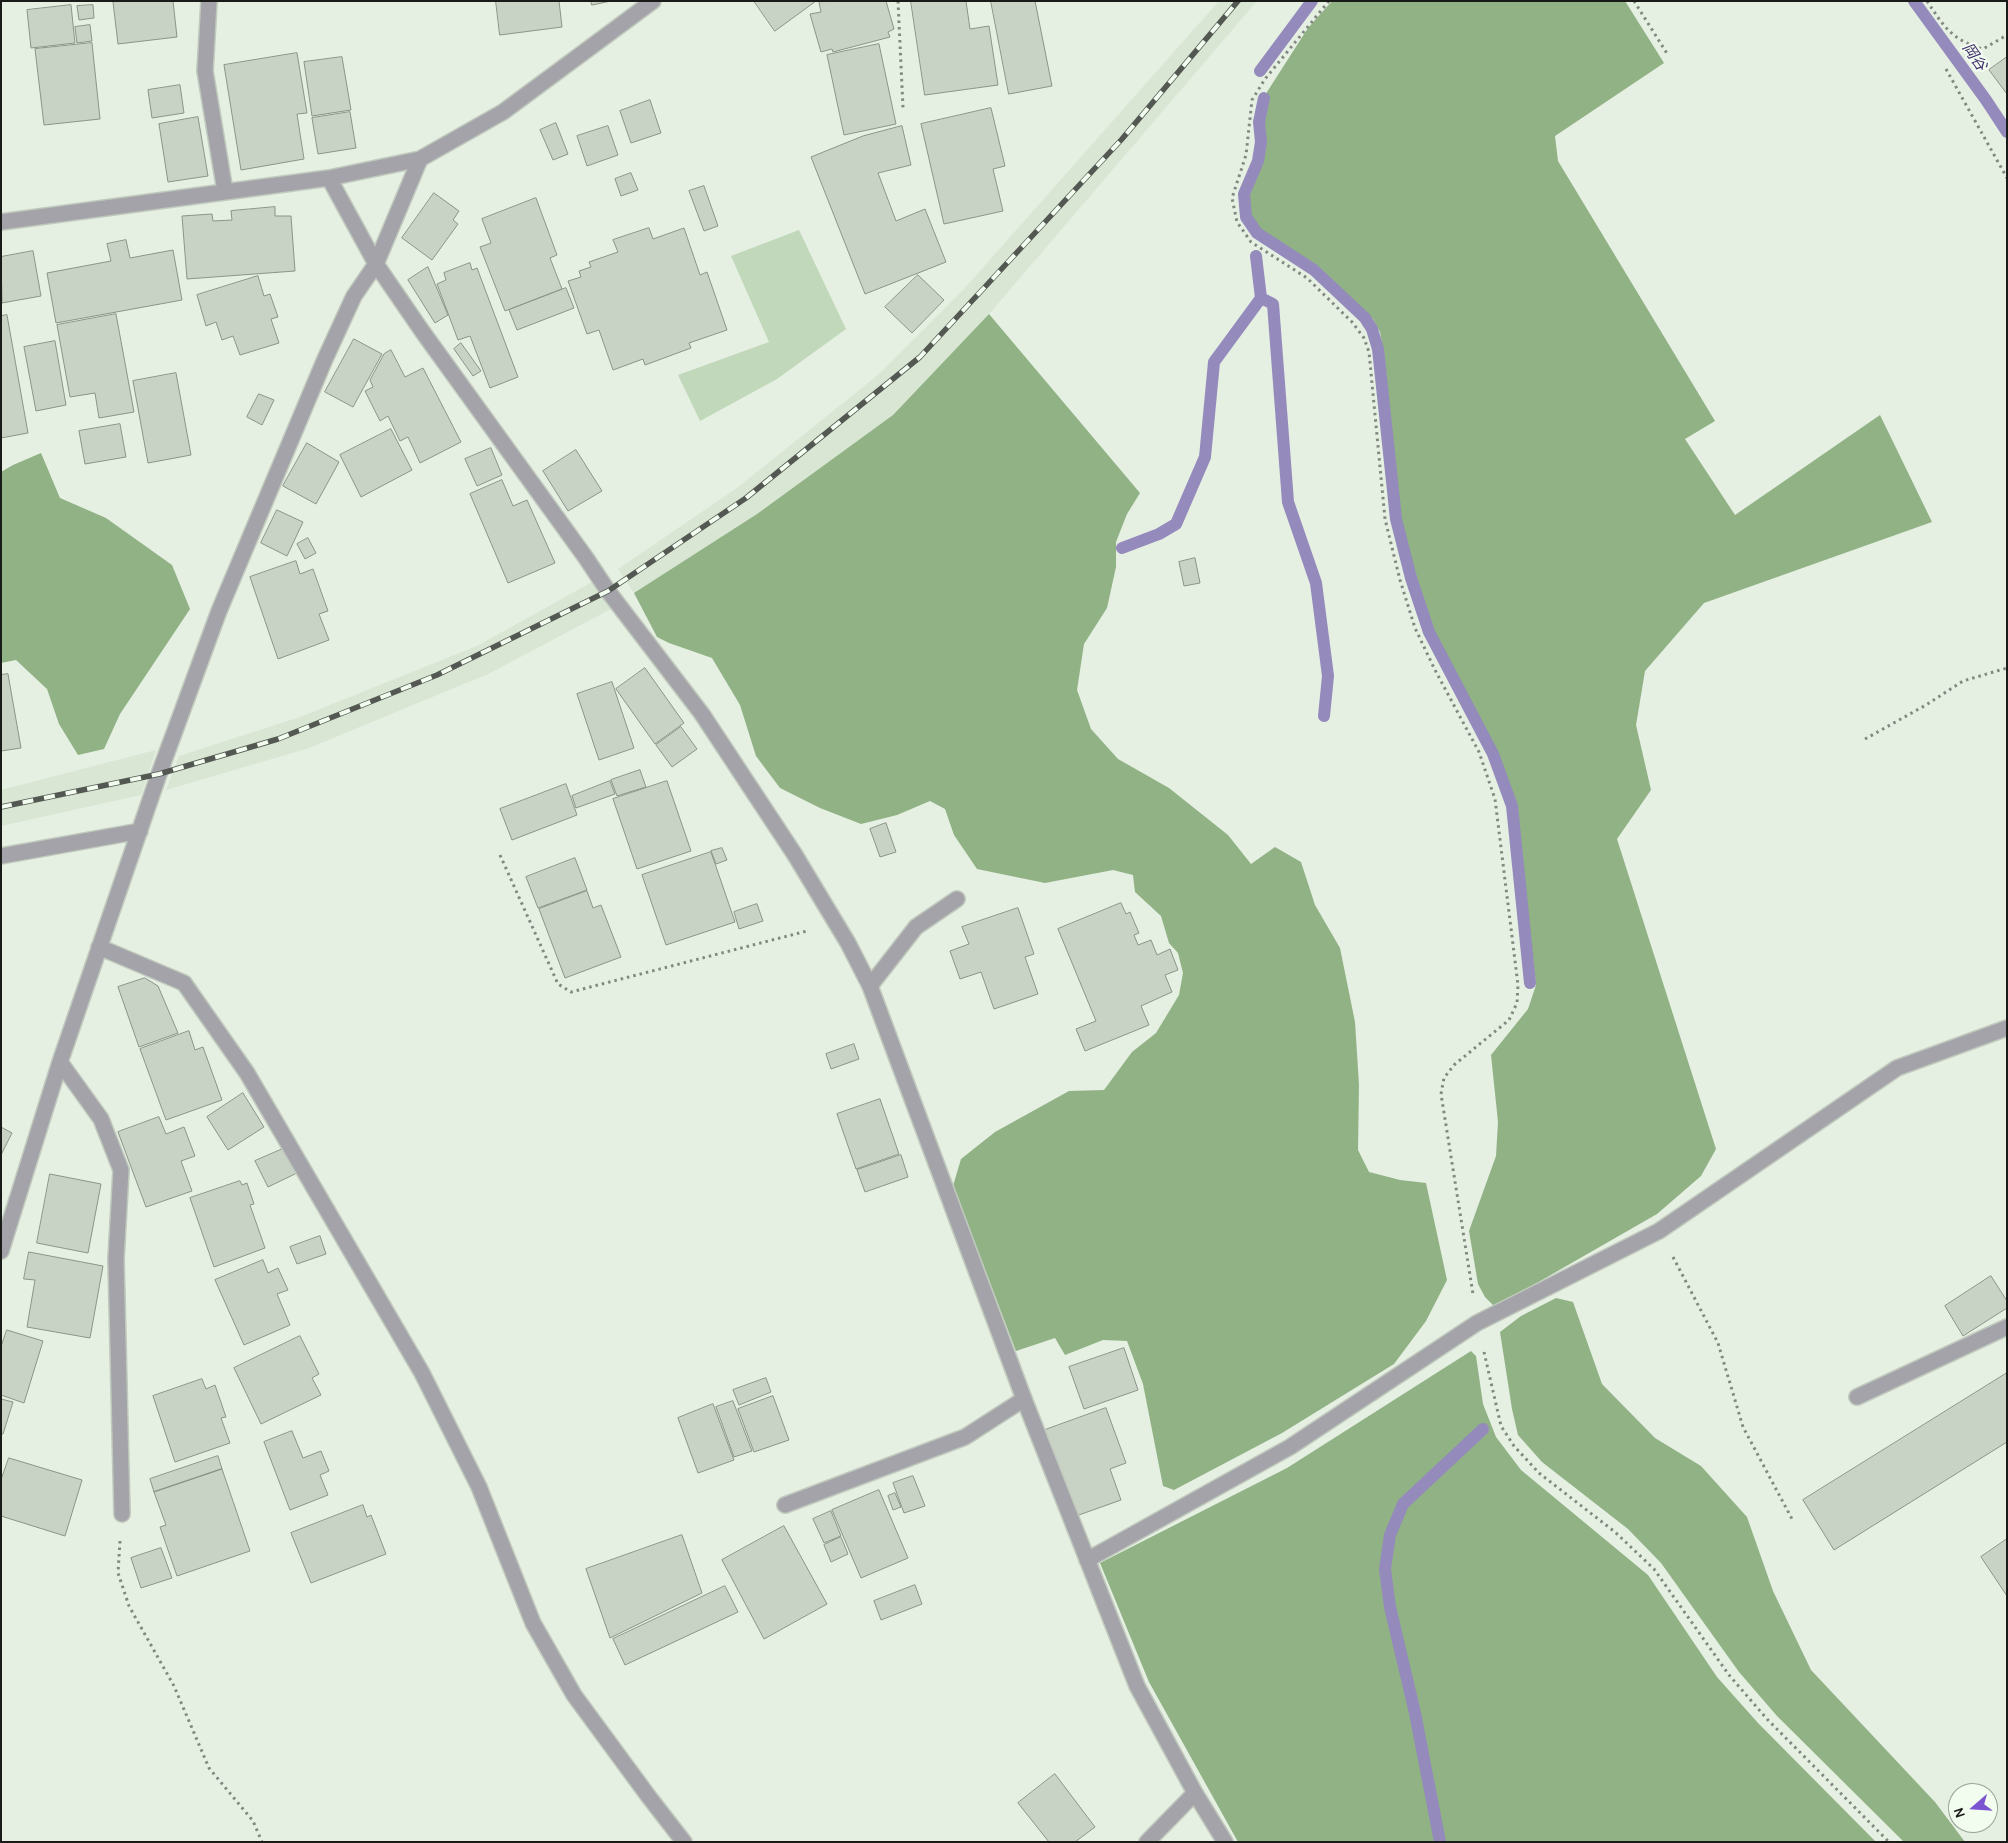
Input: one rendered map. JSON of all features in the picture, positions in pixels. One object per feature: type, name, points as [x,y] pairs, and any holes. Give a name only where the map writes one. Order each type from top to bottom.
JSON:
[{"type":"street","points":[[209,1],[205,71],[225,191]]},
{"type":"street","points":[[1,222],[329,178],[420,159],[503,112],[653,1]]},
{"type":"street","points":[[1,1251],[60,1062],[99,947],[219,611],[325,359],[354,296],[376,264],[420,159]]},
{"type":"street","points":[[329,178],[376,264],[422,331],[608,591],[702,714],[795,855],[836,923],[870,986],[1024,1399],[1137,1686],[1224,1842]]},
{"type":"street","points":[[1,856],[140,831]]},
{"type":"street","points":[[870,986],[916,927],[957,898]]},
{"type":"street","points":[[99,947],[184,983],[246,1073],[422,1373],[479,1487],[533,1623],[574,1695],[684,1842]]},
{"type":"street","points":[[1087,1560],[1290,1447],[1477,1323],[1659,1231],[1897,1068],[2007,1028]]},
{"type":"street","points":[[60,1062],[101,1119],[120,1170],[116,1259],[122,1514]]},
{"type":"street","points":[[1857,1397],[2007,1327]]},
{"type":"street","points":[[785,1505],[965,1437],[1024,1399]]},
{"type":"street","points":[[1147,1842],[1195,1793]]},
{"type":"path","points":[[898,1],[903,108]]},
{"type":"path","points":[[1328,1],[1265,79],[1252,100],[1246,155],[1232,198],[1237,222],[1251,242],[1308,278],[1352,322],[1364,338],[1369,352],[1385,519],[1400,580],[1415,628],[1479,752],[1495,799],[1518,985],[1517,1002],[1508,1020],[1454,1065],[1444,1078],[1441,1094],[1477,1323],[1501,1426],[1514,1446],[1538,1473],[1615,1532],[1654,1569],[1735,1682],[1767,1719],[1889,1842]]},
{"type":"path","points":[[1634,1],[1668,55]]},
{"type":"path","points":[[1927,1],[1946,28],[1965,44],[1983,49],[2007,35]]},
{"type":"path","points":[[1946,69],[2007,178]]},
{"type":"path","points":[[1865,739],[1964,681],[2007,668]]},
{"type":"path","points":[[500,855],[558,984],[571,992],[836,923]]},
{"type":"path","points":[[1659,1231],[1718,1343],[1743,1427],[1792,1519]]},
{"type":"path","points":[[122,1514],[118,1573],[129,1606],[174,1686],[209,1768],[253,1821],[262,1842]]},
{"type":"shaded area","points":[[1219,1],[1257,1],[989,314],[893,415],[757,514],[634,593],[618,569],[737,488],[878,375],[964,289]]},
{"type":"shaded area","points":[[799,230],[846,329],[777,379],[700,421],[678,375],[769,342],[731,256]]},
{"type":"shaded area","points":[[592,582],[611,609],[488,674],[309,748],[166,790],[179,756],[300,717],[477,646]]},
{"type":"shaded area","points":[[156,750],[141,795],[1,826],[1,790]]},
{"type":"green space","points":[[1332,1],[1625,1],[1664,63],[1555,136],[1558,161],[1715,421],[1685,439],[1735,515],[1880,415],[1932,522],[1704,603],[1645,671],[1636,725],[1651,790],[1617,839],[1716,1149],[1701,1176],[1657,1214],[1495,1307],[1485,1297],[1478,1284],[1469,1231],[1496,1156],[1498,1122],[1491,1055],[1528,1009],[1536,985],[1516,805],[1498,753],[1436,636],[1417,585],[1401,520],[1384,353],[1380,332],[1373,319],[1319,267],[1264,234],[1251,216],[1248,194],[1266,148],[1262,122],[1267,92],[1308,28]]},
{"type":"green space","points":[[989,314],[1140,493],[1127,514],[1116,542],[1116,567],[1107,608],[1084,644],[1077,690],[1091,729],[1118,759],[1169,788],[1228,835],[1251,864],[1275,847],[1301,862],[1315,905],[1340,948],[1355,1022],[1359,1085],[1358,1150],[1369,1172],[1400,1180],[1426,1183],[1447,1280],[1426,1321],[1394,1364],[1282,1433],[1174,1490],[1163,1486],[1143,1384],[1127,1341],[1103,1340],[1065,1355],[1055,1338],[1016,1351],[953,1186],[961,1159],[995,1132],[1069,1091],[1104,1090],[1132,1052],[1156,1033],[1179,995],[1183,973],[1178,953],[1169,943],[1161,916],[1135,892],[1133,875],[1113,870],[1045,883],[977,869],[954,835],[945,809],[930,801],[897,815],[861,824],[820,808],[780,788],[756,756],[740,705],[712,658],[657,637],[634,593],[757,514],[893,415]]},
{"type":"green space","points":[[41,453],[60,498],[106,518],[172,565],[190,609],[120,714],[104,749],[78,755],[59,724],[47,689],[16,660],[1,663],[1,472]]},
{"type":"green space","points":[[1556,1298],[1573,1302],[1602,1384],[1655,1438],[1701,1466],[1747,1517],[1773,1591],[1811,1670],[1935,1802],[1948,1819],[1948,1833],[1958,1833],[1965,1842],[1904,1842],[1777,1716],[1739,1672],[1661,1563],[1628,1529],[1542,1462],[1518,1435],[1500,1332],[1521,1316]]},
{"type":"green space","points":[[1471,1351],[1476,1356],[1483,1404],[1496,1437],[1521,1470],[1648,1575],[1717,1677],[1758,1723],[1876,1842],[1238,1842],[1149,1682],[1100,1563],[1287,1468]]},
{"type":"building","points":[[173,1],[177,37],[118,44],[113,2]]},
{"type":"building","points":[[496,1],[559,1],[562,27],[500,35]]},
{"type":"building","points":[[591,1],[611,1],[592,5]]},
{"type":"building","points":[[754,1],[816,1],[775,31]]},
{"type":"building","points":[[886,1],[894,29],[888,32],[890,37],[833,52],[832,49],[821,52],[810,14],[821,12],[819,2]]},
{"type":"building","points":[[911,1],[966,1],[970,29],[989,26],[998,85],[925,95]]},
{"type":"building","points":[[991,1],[1035,1],[1052,86],[1009,94]]},
{"type":"building","points":[[71,5],[75,43],[31,48],[27,10]]},
{"type":"building","points":[[93,5],[94,18],[79,20],[77,6]]},
{"type":"building","points":[[90,25],[92,41],[77,43],[75,27]]},
{"type":"building","points":[[92,43],[100,119],[44,125],[35,49]]},
{"type":"building","points":[[879,44],[896,124],[844,135],[827,55]]},
{"type":"building","points":[[297,53],[307,113],[297,114],[304,159],[241,170],[224,65]]},
{"type":"building","points":[[342,57],[351,110],[312,116],[304,62]]},
{"type":"building","points":[[2007,57],[2007,94],[1989,70]]},
{"type":"building","points":[[180,85],[184,113],[152,118],[148,90]]},
{"type":"building","points":[[650,100],[661,133],[631,143],[620,111]]},
{"type":"building","points":[[991,108],[1005,166],[993,169],[1003,211],[944,224],[921,124]]},
{"type":"building","points":[[350,112],[356,148],[318,154],[312,118]]},
{"type":"building","points":[[198,117],[208,176],[168,182],[159,124]]},
{"type":"building","points":[[556,123],[568,154],[553,160],[540,130]]},
{"type":"building","points":[[608,126],[618,155],[587,166],[577,136]]},
{"type":"building","points":[[902,126],[911,165],[878,173],[896,221],[925,209],[946,262],[865,294],[811,157],[863,136]]},
{"type":"building","points":[[631,173],[638,190],[621,196],[615,179]]},
{"type":"building","points":[[704,186],[718,226],[704,231],[689,191]]},
{"type":"building","points":[[434,193],[459,211],[453,220],[458,224],[432,260],[402,238]]},
{"type":"building","points":[[536,198],[557,255],[550,258],[562,289],[505,311],[480,247],[491,243],[482,219]]},
{"type":"building","points":[[275,207],[275,216],[291,216],[295,271],[187,279],[182,216],[212,214],[213,221],[232,220],[231,211]]},
{"type":"building","points":[[649,228],[653,239],[684,228],[700,275],[707,272],[727,330],[689,343],[691,348],[645,365],[643,359],[613,370],[599,330],[587,334],[568,281],[581,277],[579,271],[591,267],[589,262],[618,252],[613,240]]},
{"type":"building","points":[[126,240],[130,258],[173,250],[182,300],[56,323],[47,273],[111,261],[107,244]]},
{"type":"building","points":[[33,251],[41,296],[2,303],[1,257]]},
{"type":"building","points":[[470,263],[472,270],[477,268],[518,377],[490,388],[470,336],[458,340],[437,284],[446,280],[444,273]]},
{"type":"building","points":[[428,267],[448,315],[435,323],[408,280]]},
{"type":"building","points":[[918,275],[944,300],[912,333],[885,307]]},
{"type":"building","points":[[258,276],[264,296],[270,294],[278,317],[271,319],[279,343],[240,355],[233,336],[222,340],[216,322],[206,326],[197,295]]},
{"type":"building","points":[[566,288],[574,308],[517,330],[509,310]]},
{"type":"building","points":[[116,314],[134,412],[99,418],[95,393],[70,397],[57,325]]},
{"type":"building","points":[[7,315],[28,433],[1,438],[1,316]]},
{"type":"building","points":[[354,339],[382,354],[353,407],[325,392]]},
{"type":"building","points":[[55,341],[66,405],[36,411],[24,347]]},
{"type":"building","points":[[461,343],[481,371],[473,376],[454,349]]},
{"type":"building","points":[[391,350],[405,377],[423,368],[461,442],[420,463],[408,437],[400,441],[388,416],[380,421],[365,391],[373,387],[370,380],[384,354]]},
{"type":"building","points":[[176,373],[191,455],[148,463],[133,381]]},
{"type":"building","points":[[259,394],[274,400],[262,425],[247,417]]},
{"type":"building","points":[[120,424],[126,457],[85,464],[79,431]]},
{"type":"building","points":[[391,429],[412,470],[361,497],[340,455]]},
{"type":"building","points":[[307,443],[339,462],[316,504],[283,486]]},
{"type":"building","points":[[491,448],[502,475],[477,486],[465,459]]},
{"type":"building","points":[[576,450],[602,491],[568,511],[543,471]]},
{"type":"building","points":[[502,480],[513,506],[527,500],[555,563],[508,583],[470,494]]},
{"type":"building","points":[[277,510],[303,522],[287,556],[261,543]]},
{"type":"building","points":[[308,538],[316,553],[305,559],[297,544]]},
{"type":"building","points":[[1195,558],[1200,583],[1184,586],[1179,562]]},
{"type":"building","points":[[296,561],[300,574],[313,569],[328,611],[319,614],[329,640],[278,659],[250,577]]},
{"type":"building","points":[[645,668],[684,723],[655,744],[616,689]]},
{"type":"building","points":[[8,674],[21,748],[1,751],[1,675]]},
{"type":"building","points":[[612,682],[634,748],[599,760],[577,694]]},
{"type":"building","points":[[681,727],[697,749],[672,767],[656,745]]},
{"type":"building","points":[[640,770],[646,787],[617,796],[611,780]]},
{"type":"building","points":[[610,781],[615,794],[576,808],[572,796]]},
{"type":"building","points":[[667,781],[691,851],[637,869],[613,799]]},
{"type":"building","points":[[566,784],[577,815],[512,840],[500,809]]},
{"type":"building","points":[[886,823],[896,852],[880,857],[870,829]]},
{"type":"building","points":[[722,848],[727,860],[716,864],[711,851]]},
{"type":"building","points":[[711,852],[735,922],[666,945],[642,875]]},
{"type":"building","points":[[575,858],[587,890],[538,908],[526,877]]},
{"type":"building","points":[[587,891],[593,908],[601,905],[621,957],[565,978],[539,909]]},
{"type":"building","points":[[1121,903],[1126,914],[1130,912],[1139,933],[1134,935],[1138,945],[1151,940],[1157,955],[1170,949],[1178,970],[1165,975],[1172,992],[1141,1006],[1149,1025],[1085,1051],[1076,1029],[1096,1021],[1058,929]]},
{"type":"building","points":[[757,904],[763,921],[739,929],[734,912]]},
{"type":"building","points":[[1018,908],[1034,954],[1025,957],[1038,994],[994,1009],[981,972],[960,979],[950,951],[969,944],[962,927]]},
{"type":"building","points":[[145,978],[158,986],[178,1033],[139,1047],[118,987]]},
{"type":"building","points":[[189,1031],[195,1050],[203,1047],[222,1100],[166,1120],[140,1049]]},
{"type":"building","points":[[854,1044],[859,1059],[831,1069],[826,1054]]},
{"type":"building","points":[[243,1093],[264,1127],[228,1150],[207,1117]]},
{"type":"building","points":[[880,1099],[899,1154],[856,1169],[837,1114]]},
{"type":"building","points":[[159,1117],[166,1134],[184,1127],[195,1156],[181,1161],[192,1191],[146,1207],[118,1132]]},
{"type":"building","points":[[1,1127],[12,1133],[1,1155]]},
{"type":"building","points":[[285,1148],[297,1173],[268,1187],[255,1161]]},
{"type":"building","points":[[901,1155],[908,1177],[865,1192],[857,1170]]},
{"type":"building","points":[[50,1174],[101,1184],[88,1253],[37,1243]]},
{"type":"building","points":[[240,1181],[242,1185],[247,1183],[254,1204],[250,1205],[265,1248],[214,1267],[190,1198]]},
{"type":"building","points":[[320,1236],[326,1254],[297,1264],[290,1247]]},
{"type":"building","points":[[29,1252],[103,1266],[90,1338],[27,1327],[35,1280],[24,1279]]},
{"type":"building","points":[[263,1260],[268,1273],[278,1268],[288,1290],[277,1294],[290,1325],[244,1345],[215,1280]]},
{"type":"building","points":[[1991,1276],[2007,1301],[2007,1308],[1963,1336],[1945,1306]]},
{"type":"building","points":[[7,1330],[43,1341],[24,1403],[1,1395],[1,1347]]},
{"type":"building","points":[[300,1336],[319,1374],[312,1378],[321,1395],[261,1424],[234,1368]]},
{"type":"building","points":[[1124,1348],[1138,1390],[1084,1409],[1069,1367]]},
{"type":"building","points":[[2007,1373],[2007,1442],[1834,1550],[1803,1500]]},
{"type":"building","points":[[766,1378],[771,1392],[739,1405],[733,1390]]},
{"type":"building","points":[[202,1379],[206,1389],[215,1385],[226,1417],[221,1418],[230,1443],[175,1462],[153,1396]]},
{"type":"building","points":[[773,1396],[789,1440],[754,1452],[738,1409]]},
{"type":"building","points":[[1,1399],[13,1402],[3,1434],[1,1434]]},
{"type":"building","points":[[733,1401],[752,1451],[734,1457],[716,1407]]},
{"type":"building","points":[[713,1404],[734,1460],[698,1473],[678,1418]]},
{"type":"building","points":[[1106,1408],[1126,1463],[1110,1469],[1121,1500],[1076,1516],[1045,1430]]},
{"type":"building","points":[[292,1431],[303,1458],[321,1451],[329,1471],[320,1475],[328,1495],[290,1510],[264,1442]]},
{"type":"building","points":[[218,1456],[222,1469],[154,1492],[150,1479]]},
{"type":"building","points":[[9,1458],[82,1480],[65,1536],[1,1516],[1,1480]]},
{"type":"building","points":[[222,1469],[250,1551],[177,1576],[160,1527],[166,1525],[154,1492]]},
{"type":"building","points":[[913,1476],[925,1506],[904,1513],[893,1483]]},
{"type":"building","points":[[879,1490],[908,1558],[861,1578],[832,1510]]},
{"type":"building","points":[[895,1493],[901,1507],[893,1510],[888,1496]]},
{"type":"building","points":[[363,1505],[367,1517],[371,1515],[386,1554],[311,1583],[291,1533]]},
{"type":"building","points":[[831,1511],[841,1536],[824,1543],[813,1519]]},
{"type":"building","points":[[784,1526],[827,1604],[764,1639],[722,1560]]},
{"type":"building","points":[[682,1535],[702,1593],[610,1638],[586,1569]]},
{"type":"building","points":[[841,1537],[848,1554],[831,1562],[824,1545]]},
{"type":"building","points":[[2007,1539],[2007,1596],[1981,1557]]},
{"type":"building","points":[[161,1548],[172,1578],[141,1588],[131,1558]]},
{"type":"building","points":[[915,1585],[922,1604],[881,1620],[874,1601]]},
{"type":"building","points":[[725,1586],[738,1612],[625,1665],[613,1639]]},
{"type":"building","points":[[1055,1774],[1095,1827],[1075,1842],[1049,1842],[1018,1803]]},
{"type":"waterway","points":[[1260,71],[1312,1]]},
{"type":"waterway","name":"岡谷","points":[[1914,1],[2007,132]]},
{"type":"waterway","points":[[1264,98],[1259,122],[1261,142],[1258,161],[1244,194],[1246,217],[1257,233],[1314,270],[1365,318],[1372,329],[1378,349],[1396,519],[1411,578],[1429,632],[1493,754],[1512,806],[1530,983]]},
{"type":"waterway","points":[[1122,548],[1159,534],[1176,524],[1205,457],[1214,362],[1261,298],[1256,256]]},
{"type":"waterway","points":[[1261,298],[1273,304],[1288,502],[1316,583],[1328,676],[1324,716]]},
{"type":"waterway","points":[[1440,1842],[1415,1713],[1390,1607],[1385,1569],[1390,1535],[1403,1504],[1483,1429]]},
{"type":"railway","points":[[1,807],[159,774],[278,739],[437,675],[608,591],[746,498],[920,357],[1122,139],[1238,1]]}]
